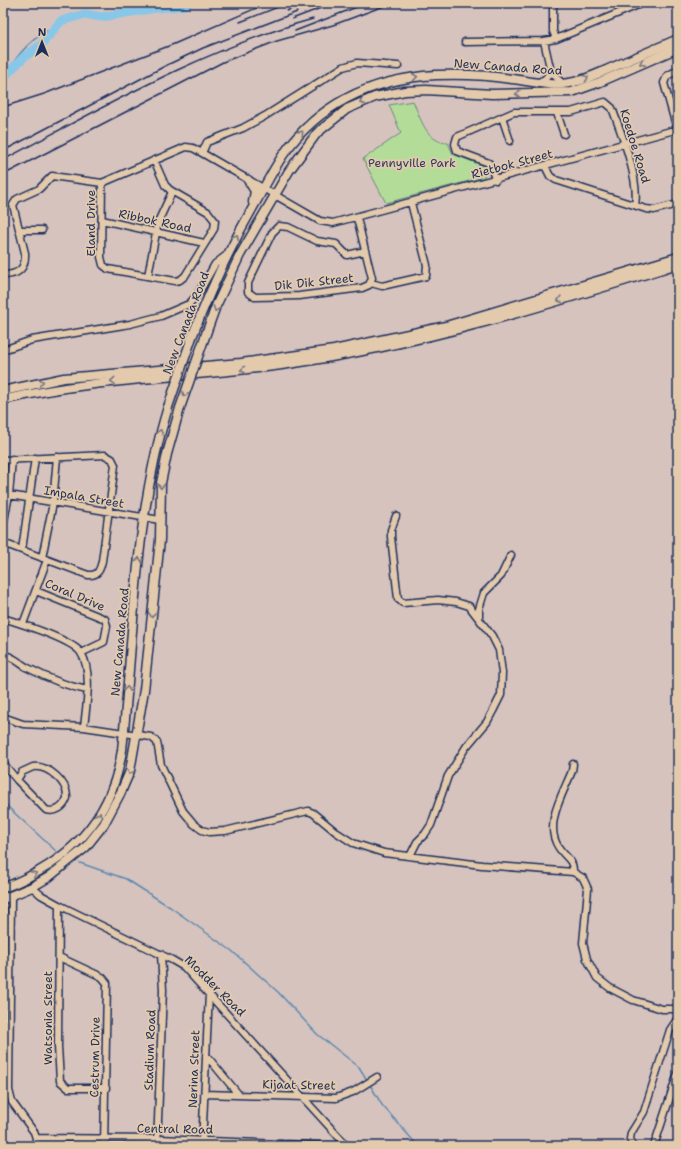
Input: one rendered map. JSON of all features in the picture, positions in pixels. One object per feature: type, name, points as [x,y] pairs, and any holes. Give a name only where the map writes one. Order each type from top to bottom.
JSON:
[{"type":"main road","name":"New Canada Road","points":[[3,888],[34,875],[62,856],[75,845],[92,826],[111,792],[120,765],[144,519],[153,460],[168,407],[205,302],[228,254],[283,155],[309,125],[341,101],[371,87],[404,79],[435,76],[501,78],[537,83],[563,84],[594,75],[678,39]]},
{"type":"main road","name":"New Canada Road","points":[[7,898],[50,877],[70,862],[85,848],[100,829],[121,792],[132,765],[144,690],[160,520],[162,475],[180,408],[216,306],[240,255],[289,171],[320,130],[341,113],[366,100],[384,94],[414,90],[498,94],[572,92],[600,82],[678,48]]},
{"type":"main road","points":[[248,180],[255,191],[252,209]]},
{"type":"main road","points":[[3,391],[64,378],[242,363],[334,350],[446,326],[678,258]]},
{"type":"main road","points":[[3,400],[74,385],[222,373],[354,353],[482,323],[678,264]]},
{"type":"street","points":[[553,3],[553,30],[556,39]]},
{"type":"street","points":[[465,42],[544,41],[556,39],[643,3]]},
{"type":"street","points":[[544,41],[551,72],[563,84]]},
{"type":"street","points":[[202,153],[207,142],[243,128],[265,116],[343,67],[357,63],[398,66]]},
{"type":"street","points":[[678,70],[667,76],[664,83],[678,130]]},
{"type":"street","points":[[537,83],[546,79],[551,72]]},
{"type":"street","name":"Koedoe Road","points":[[496,180],[489,164],[458,152],[455,141],[460,135],[517,112],[557,113],[578,110],[600,102],[608,103],[612,108],[624,144],[636,188],[636,206]]},
{"type":"street","points":[[557,113],[564,134]]},
{"type":"street","points":[[502,117],[510,141]]},
{"type":"street","name":"Rietbok Street","points":[[102,183],[186,147],[193,148],[324,222],[338,223],[678,130]]},
{"type":"street","name":"Eland Drive","points":[[102,183],[101,257],[104,266],[175,281],[180,280],[185,276],[214,228],[213,218],[208,212],[172,192],[165,185],[154,160]]},
{"type":"street","points":[[545,166],[554,179],[636,206],[654,210],[678,204]]},
{"type":"street","points":[[3,275],[15,274],[21,270],[24,265],[25,253],[13,208],[17,199],[39,189],[52,176],[102,183]]},
{"type":"street","points":[[148,276],[161,213],[172,192]]},
{"type":"street","points":[[371,283],[382,286],[426,276],[427,265],[411,203]]},
{"type":"street","points":[[357,218],[365,252]]},
{"type":"street","name":"Ribbok Road","points":[[102,220],[204,243]]},
{"type":"street","name":"Dik Dik Street","points":[[281,226],[288,227],[317,241],[336,244],[347,255],[365,252],[372,278],[371,283],[362,288],[299,296],[255,297],[248,293],[247,290],[272,233],[281,226]]},
{"type":"street","points":[[19,230],[42,230]]},
{"type":"street","points":[[3,350],[32,340],[130,324],[161,316],[189,304],[198,294],[215,264],[228,254]]},
{"type":"street","points":[[3,460],[105,455],[112,459],[115,465],[110,513],[100,568],[95,574],[88,575],[3,543]]},
{"type":"street","points":[[23,624],[36,591],[45,559],[53,503],[57,457]]},
{"type":"street","points":[[22,550],[35,458]]},
{"type":"street","points":[[3,526],[12,459]]},
{"type":"street","name":"Impala Street","points":[[6,495],[144,519],[160,520]]},
{"type":"street","points":[[396,516],[391,530],[391,537],[398,599],[403,603],[438,600],[456,602],[470,606],[492,636],[499,650],[502,672],[501,695],[487,722],[466,747],[448,776],[431,825],[417,842],[410,856]]},
{"type":"street","points":[[479,618],[479,609],[484,593],[501,576],[511,555]]},
{"type":"street","name":"Coral Drive","points":[[36,591],[105,619],[107,626],[104,642],[81,653]]},
{"type":"street","points":[[3,618],[23,624],[51,636],[81,653],[86,667],[87,690],[84,727]]},
{"type":"street","points":[[3,655],[11,657],[27,668],[64,685],[87,690]]},
{"type":"street","points":[[3,717],[23,724],[84,727],[151,737],[157,742],[161,765],[183,811],[194,824],[202,830],[209,832],[225,831],[308,811],[356,845],[384,853],[482,865],[574,872],[583,878],[588,889],[583,943],[587,959],[597,978],[610,988],[634,1000],[662,1009],[678,1009]]},
{"type":"street","points":[[3,763],[17,780],[46,810],[56,810],[63,806],[67,798],[65,788],[45,768],[37,767],[27,769],[22,772],[17,780]]},
{"type":"street","points":[[573,764],[572,771],[554,816],[553,827],[554,837],[558,847],[573,862],[574,872]]},
{"type":"street","name":"Modder Road","points":[[32,887],[40,895],[59,906],[178,963],[209,993],[346,1145]]},
{"type":"street","points":[[7,898],[9,1090],[12,1102],[27,1121],[36,1138],[35,1146]]},
{"type":"street","name":"Watsonia Street","points":[[59,906],[58,1046],[60,1081],[68,1088],[106,1088]]},
{"type":"street","name":"Stadium Road","points":[[158,1143],[163,990],[161,954]]},
{"type":"street","name":"Cestrum Drive","points":[[59,957],[102,977],[107,985],[104,1146]]},
{"type":"street","name":"Nerina Street","points":[[202,1143],[209,993]]},
{"type":"street","points":[[633,1146],[630,1138],[631,1133],[644,1112],[670,1030],[678,1018]]},
{"type":"street","points":[[206,1055],[239,1095]]},
{"type":"street","points":[[654,1146],[678,1073]]},
{"type":"street","name":"Kijaat Street","points":[[204,1094],[342,1097],[374,1079]]},
{"type":"street","name":"Central Road","points":[[36,1138],[105,1139],[158,1143],[346,1145]]},
{"type":"green space","name":"Pennyville Park","points":[[413,101],[429,134],[434,139],[448,143],[453,154],[486,167],[484,177],[386,203],[363,159],[401,133],[389,105]]},
{"type":"waterway","points":[[3,78],[24,57],[41,45],[61,21],[85,14],[101,17],[156,8],[180,6],[189,3]]},
{"type":"waterway","points":[[5,77],[20,53],[33,40],[49,29],[58,25]]},
{"type":"waterway","points":[[3,800],[9,808],[57,852]]},
{"type":"waterway","points":[[80,863],[126,879],[170,907],[232,951],[278,992],[317,1034],[359,1067],[367,1080]]},
{"type":"waterway","points":[[369,1083],[382,1105],[418,1146]]},
{"type":"railway","points":[[3,107],[44,94],[174,44],[268,3]]},
{"type":"railway","points":[[240,22],[288,3]]},
{"type":"railway","points":[[287,11],[303,3]]},
{"type":"railway","points":[[292,19],[334,3]]},
{"type":"railway","points":[[295,31],[367,3]]},
{"type":"railway","points":[[3,175],[223,62],[277,41],[333,25],[392,3]]},
{"type":"railway","points":[[3,151],[167,65],[203,48],[297,12]]},
{"type":"railway","points":[[3,160],[116,100],[193,63],[272,31],[313,19]]}]
